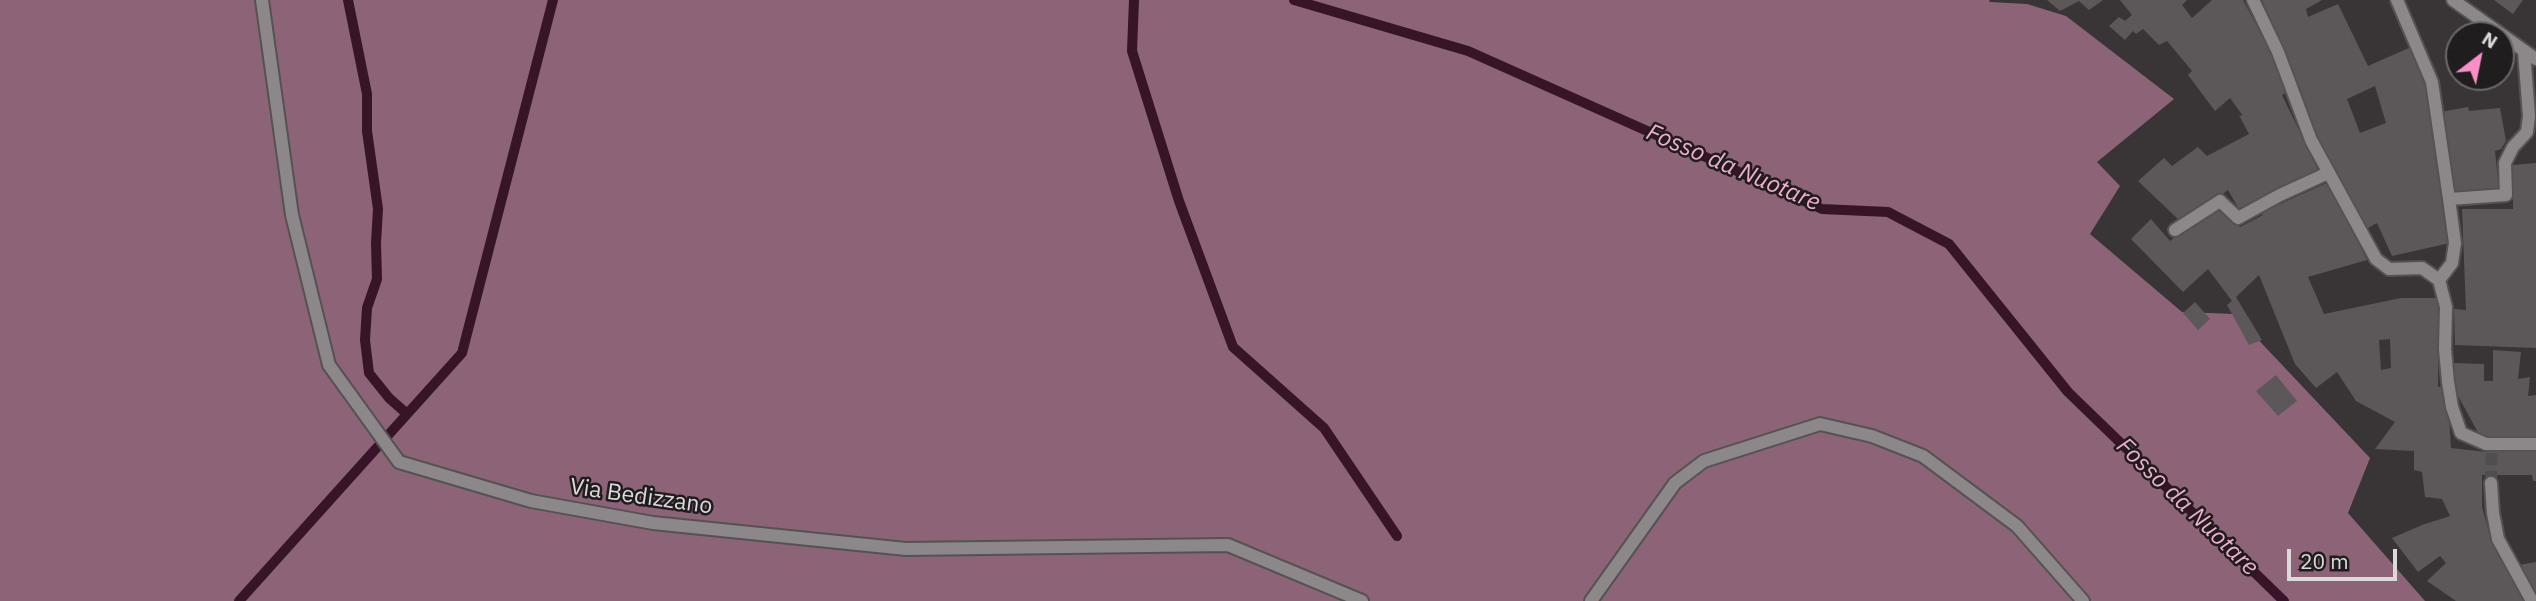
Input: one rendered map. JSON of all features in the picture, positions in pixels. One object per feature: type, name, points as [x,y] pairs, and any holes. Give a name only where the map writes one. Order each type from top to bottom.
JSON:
[{"type":"street","name":"Via Bedizzano","points":[[262,0],[292,215],[329,365],[399,462],[531,501],[653,523],[906,549],[1228,545],[1362,601]]},
{"type":"street","points":[[2253,0],[2278,52],[2311,140],[2376,259],[2389,269],[2423,268],[2439,280],[2446,307],[2445,349],[2448,382],[2452,407],[2461,433],[2486,444],[2536,444]]},
{"type":"street","points":[[2397,0],[2432,82],[2455,243],[2452,263],[2439,280]]},
{"type":"street","points":[[2453,0],[2536,59]]},
{"type":"street","points":[[2449,199],[2506,195],[2505,163],[2526,132],[2529,116],[2524,51]]},
{"type":"street","points":[[2175,230],[2220,201],[2238,218],[2328,173]]},
{"type":"street","points":[[1591,601],[1675,483],[1703,461],[1820,424],[1872,436],[1923,456],[2017,526],[2082,601]]},
{"type":"street","points":[[2491,484],[2498,538],[2532,601]]},
{"type":"shaded area","points":[[0,0],[1989,0],[2027,4],[2066,16],[2174,99],[2097,162],[2120,186],[2090,234],[2182,312],[2234,314],[2370,458],[2348,513],[2425,601],[0,601]]},
{"type":"building","points":[[2047,0],[2103,0],[2089,10],[2079,1],[2060,11]]},
{"type":"building","points":[[2120,0],[2187,0],[2182,5],[2192,18],[2212,0],[2243,0],[2276,62],[2287,92],[2282,95],[2319,172],[2240,211],[2228,190],[2205,208],[2180,221],[2138,181],[2164,158],[2172,166],[2198,147],[2207,156],[2249,134],[2239,115],[2243,116],[2230,98],[2215,111],[2188,75],[2192,71],[2167,41],[2159,45],[2143,29],[2136,34],[2133,31],[2125,40],[2109,26],[2119,17],[2125,21],[2132,15]]},
{"type":"building","points":[[2262,0],[2322,0],[2306,9],[2308,17],[2338,4],[2368,66],[2411,47],[2428,81],[2450,243],[2392,256],[2377,223],[2366,229],[2319,146]],"holes":[[[2375,86],[2386,123],[2360,133],[2347,99]]]},
{"type":"building","points":[[2494,0],[2523,0],[2513,14]]},
{"type":"building","points":[[2468,107],[2469,111],[2500,108],[2506,141],[2501,149],[2495,151],[2499,190],[2451,193],[2440,112]]},
{"type":"building","points":[[2536,163],[2536,348],[2455,345],[2454,309],[2466,310],[2462,209],[2513,209],[2513,165]]},
{"type":"building","points":[[2329,182],[2367,260],[2308,277],[2324,314],[2401,298],[2439,298],[2438,387],[2447,386],[2451,448],[2486,452],[2536,450],[2536,481],[2533,481],[2532,475],[2482,475],[2482,507],[2491,540],[2524,601],[2456,601],[2427,581],[2446,563],[2440,556],[2418,572],[2392,538],[2450,516],[2442,499],[2425,497],[2422,472],[2414,470],[2414,451],[2375,449],[2395,422],[2356,401],[2337,372],[2316,388],[2295,364],[2259,275],[2236,297],[2262,340],[2249,345],[2227,305],[2232,301],[2208,269],[2183,292],[2131,239],[2151,219],[2170,241],[2190,224],[2219,207],[2240,227],[2263,215],[2259,212],[2275,200],[2278,205]],"holes":[[[2390,339],[2391,368],[2381,370],[2379,340]]]},
{"type":"building","points":[[2195,302],[2210,319],[2198,330],[2183,313]]},
{"type":"building","points":[[2493,350],[2521,352],[2518,379],[2530,377],[2528,396],[2536,395],[2536,439],[2481,438],[2451,383],[2451,363],[2484,364],[2484,381],[2493,381]]},
{"type":"building","points":[[2276,375],[2297,401],[2278,416],[2256,391]]},
{"type":"building","points":[[2536,562],[2536,592],[2519,565]]},
{"type":"waterway","points":[[348,0],[367,94],[367,131],[378,209],[377,279],[367,308],[365,340],[369,373],[389,398],[406,413]]},
{"type":"waterway","points":[[239,601],[462,353],[553,0]]},
{"type":"waterway","points":[[1134,0],[1132,51],[1179,201],[1233,347],[1324,428],[1397,536]]},
{"type":"waterway","name":"Fosso da Nuotare","points":[[1294,0],[1468,51],[1822,209],[1888,212],[1949,244],[2068,392],[2284,601]]},
{"type":"tunnel","points":[[2491,483],[2492,444]]}]
